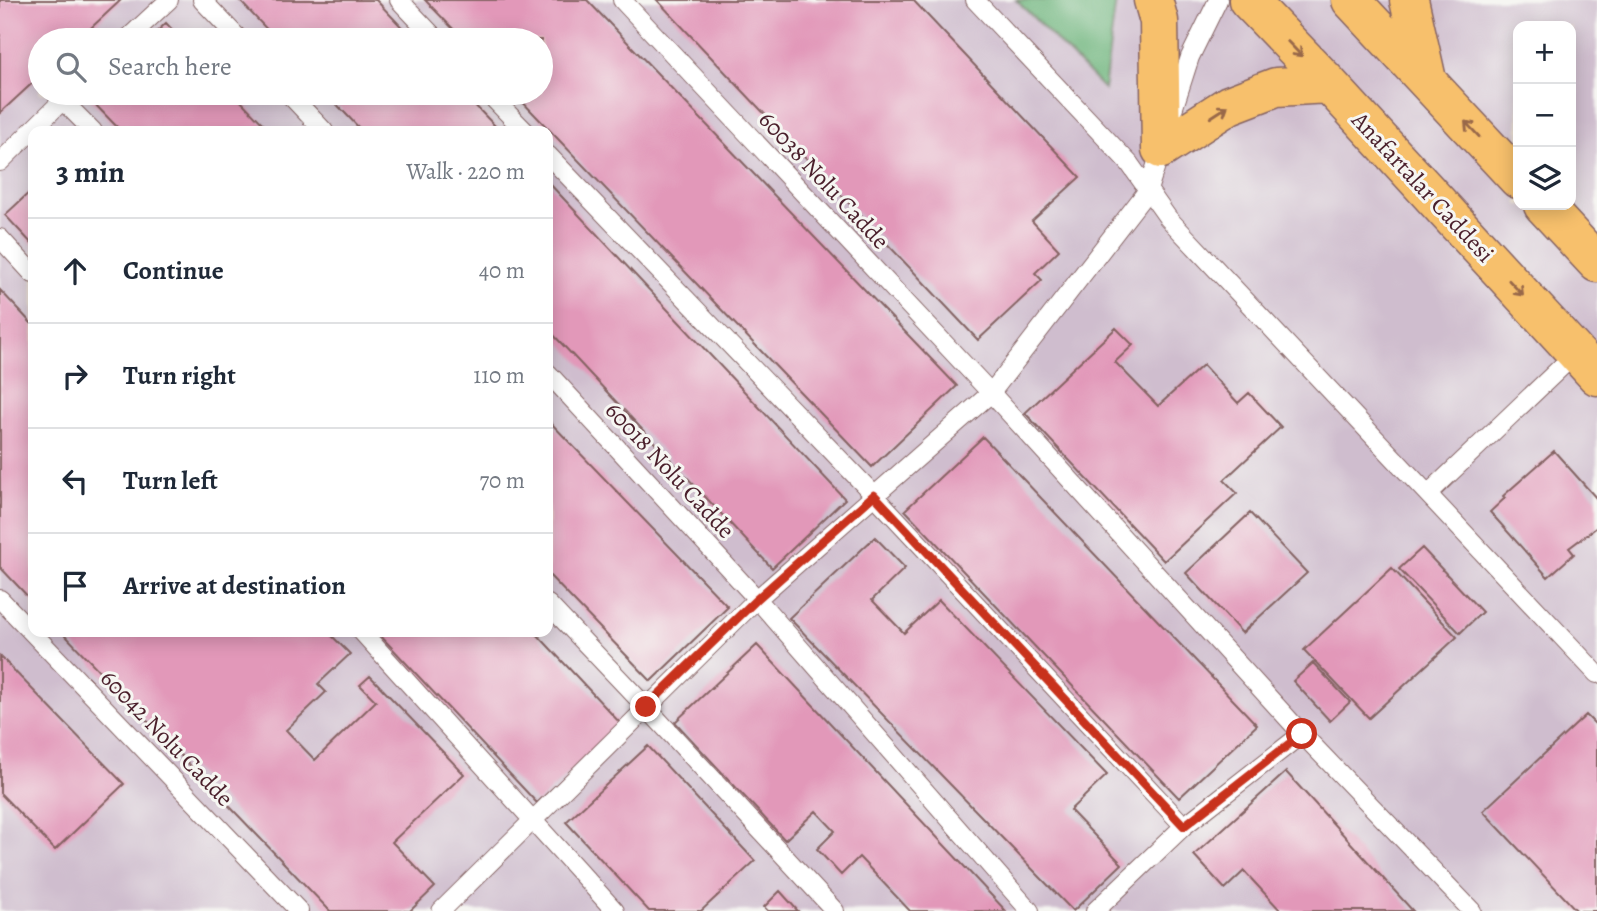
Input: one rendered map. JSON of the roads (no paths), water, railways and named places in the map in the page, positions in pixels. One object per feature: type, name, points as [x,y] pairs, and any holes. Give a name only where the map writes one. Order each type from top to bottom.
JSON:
[{"type":"main road","points":[[1145,156],[1159,21],[1153,0]]},
{"type":"main road","name":"Anafartalar Caddesi","points":[[1248,0],[1329,84],[1586,364]]},
{"type":"main road","points":[[1350,0],[1513,174]]},
{"type":"main road","points":[[1409,0],[1427,82]]},
{"type":"main road","points":[[1145,156],[1229,105],[1276,87],[1329,84]]},
{"type":"main road","points":[[1548,210],[1597,262]]},
{"type":"lane","points":[[139,28],[169,0]]},
{"type":"lane","points":[[202,0],[229,28]]},
{"type":"lane","points":[[399,0],[426,28]]},
{"type":"lane","name":"60038 Nolu Cadde","points":[[622,0],[991,393],[1302,734],[1472,911]]},
{"type":"lane","points":[[440,911],[757,599],[991,393],[1149,190],[1145,156],[975,0]]},
{"type":"lane","points":[[1218,0],[1145,156],[1149,190],[1168,218],[1597,674]]},
{"type":"lane","points":[[36,126],[57,105]]},
{"type":"lane","points":[[73,105],[89,126]]},
{"type":"lane","points":[[299,105],[319,126]]},
{"type":"lane","points":[[500,105],[520,126]]},
{"type":"lane","points":[[0,162],[28,134]]},
{"type":"lane","points":[[553,160],[874,495],[1184,826]]},
{"type":"lane","points":[[0,238],[28,269]]},
{"type":"lane","points":[[1429,494],[1586,364]]},
{"type":"lane","name":"60018 Nolu Cadde","points":[[553,378],[757,599],[1030,911]]},
{"type":"lane","name":"60042 Nolu Cadde","points":[[0,599],[28,628]]},
{"type":"lane","points":[[553,609],[835,911]]},
{"type":"lane","name":"60042 Nolu Cadde","points":[[36,637],[299,911]]},
{"type":"lane","points":[[367,637],[615,911]]},
{"type":"lane","points":[[1095,911],[1184,826],[1302,734]]}]
